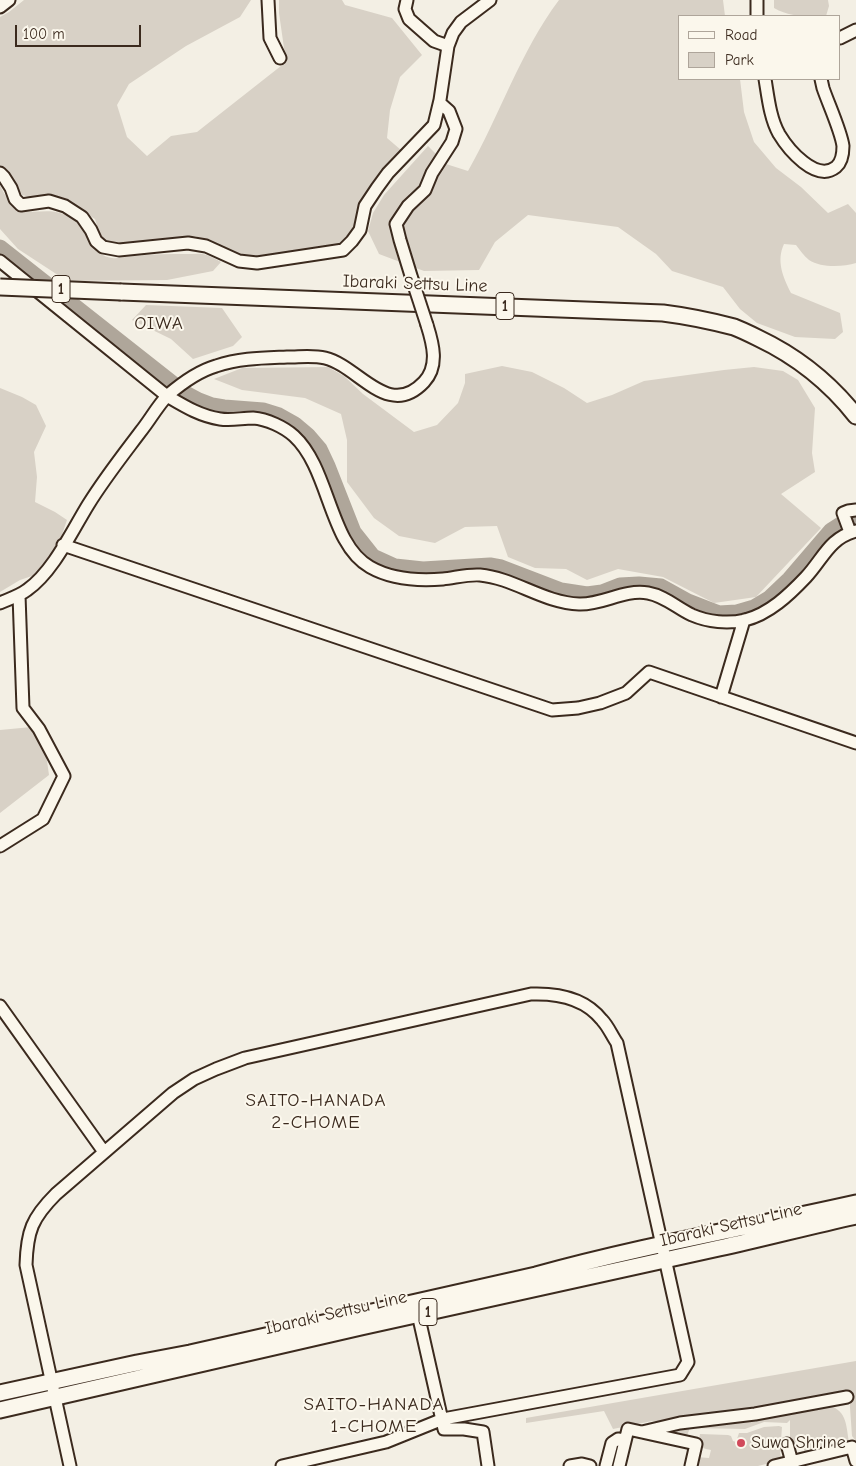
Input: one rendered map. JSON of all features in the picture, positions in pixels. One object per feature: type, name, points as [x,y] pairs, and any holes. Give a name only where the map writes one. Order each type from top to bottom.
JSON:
[{"type":"main road","name":"Ibaraki Settsu Line","points":[[0,287],[653,313],[691,317],[735,328],[789,354],[822,380],[856,416]]},
{"type":"main road","name":"Ibaraki Settsu Line","points":[[0,1393],[190,1353],[526,1278],[590,1260],[661,1244],[856,1203]]},
{"type":"main road","name":"Ibaraki Settsu Line","points":[[0,1410],[856,1216]]},
{"type":"street","points":[[0,7],[9,0]]},
{"type":"street","points":[[268,0],[270,38],[280,58]]},
{"type":"street","points":[[407,0],[405,9],[409,19],[434,41],[448,46]]},
{"type":"street","points":[[0,173],[12,188],[14,198],[21,205],[50,201],[65,206],[82,217],[96,241],[103,247],[119,250],[188,243],[206,246],[239,262],[257,263],[343,250],[352,242],[360,230],[365,206],[388,173],[434,124],[440,103],[448,46],[453,33],[461,22],[490,0]]},
{"type":"street","points":[[757,0],[757,15]]},
{"type":"street","points":[[841,37],[856,30]]},
{"type":"street","points":[[765,80],[770,108],[778,132],[786,145],[800,159],[814,169],[821,171],[831,170],[837,166],[842,160],[843,146],[821,80]]},
{"type":"street","points":[[0,603],[28,590],[46,573],[96,491],[170,394],[193,376],[215,366],[241,359],[315,356],[339,363],[384,394],[400,396],[419,387],[426,380],[434,360],[434,348],[396,224],[408,206],[425,190],[432,173],[452,142],[456,129],[449,111],[440,103]]},
{"type":"street","points":[[0,261],[192,411],[221,419],[256,418],[278,425],[294,436],[307,451],[318,473],[342,536],[351,550],[358,559],[383,573],[423,580],[478,575],[493,578],[559,600],[579,604],[594,603],[616,595],[649,593],[668,601],[692,615],[705,619],[719,622],[744,620],[772,607],[806,577],[828,548],[836,540],[851,531],[843,513],[856,510]]},
{"type":"street","points":[[63,545],[552,710],[578,708],[600,703],[626,693],[649,672],[856,743]]},
{"type":"street","points":[[0,846],[43,819],[64,776],[39,729],[23,708],[19,595]]},
{"type":"street","points":[[721,697],[744,620]]},
{"type":"street","points":[[70,1466],[26,1265],[26,1246],[31,1227],[40,1209],[56,1194],[173,1093],[194,1079],[245,1058],[532,994],[549,993],[567,996],[585,1004],[602,1019],[617,1043],[688,1362],[680,1375],[443,1419],[386,1442],[282,1466]]},
{"type":"street","points":[[0,1006],[104,1152]]},
{"type":"street","points":[[418,1314],[444,1429],[464,1429],[483,1432],[488,1466]]},
{"type":"street","points":[[642,1432],[680,1423],[755,1414],[842,1396]]},
{"type":"street","points":[[619,1466],[628,1429],[696,1444],[699,1452],[691,1466]]},
{"type":"street","points":[[606,1466],[612,1443],[618,1439],[625,1440]]},
{"type":"street","points":[[787,1444],[792,1464]]},
{"type":"street","points":[[774,1466],[792,1464],[852,1447],[856,1461]]},
{"type":"street","points":[[570,1466],[582,1464],[590,1466]]},
{"type":"green space","points":[[24,0],[251,0],[240,17],[186,46],[129,84],[117,105],[127,137],[147,156],[171,136],[197,132],[286,62],[279,0],[342,0],[345,5],[392,18],[422,55],[400,77],[390,110],[387,138],[401,150],[369,187],[359,204],[357,220],[341,245],[243,258],[213,242],[195,236],[119,245],[107,242],[100,235],[95,219],[68,202],[52,195],[30,197],[22,195],[10,176],[0,168],[0,17]]},
{"type":"green space","points":[[559,0],[723,0],[725,15],[678,15],[678,80],[740,80],[744,112],[754,142],[776,168],[801,187],[828,213],[848,204],[856,213],[856,263],[826,266],[814,263],[796,245],[784,244],[781,257],[783,275],[791,293],[840,313],[843,332],[835,339],[795,337],[757,323],[740,309],[723,287],[672,271],[656,254],[618,227],[528,215],[495,242],[479,270],[424,271],[379,254],[368,231],[373,213],[384,195],[428,146],[446,164],[468,171],[545,20]]},
{"type":"green space","points":[[774,0],[828,0],[829,6],[826,15],[796,15],[774,8]]},
{"type":"green space","points":[[0,185],[8,199],[16,207],[24,211],[51,211],[62,213],[73,219],[83,229],[95,248],[105,256],[115,258],[155,254],[200,254],[207,255],[221,262],[213,271],[167,280],[67,281],[18,249],[0,229]]},
{"type":"green space","points":[[146,305],[222,308],[242,337],[233,346],[193,359],[171,339],[132,320]]},
{"type":"green space","points":[[502,366],[532,372],[564,388],[587,403],[612,395],[644,381],[754,367],[783,371],[798,380],[815,408],[812,453],[815,472],[781,494],[821,528],[756,597],[714,603],[663,577],[618,569],[587,580],[566,569],[535,568],[508,557],[497,526],[465,527],[435,543],[399,536],[374,518],[347,482],[347,440],[341,414],[305,398],[242,390],[214,379],[242,368],[328,367],[344,376],[363,394],[414,432],[437,425],[458,403],[465,383],[465,374]]},
{"type":"green space","points":[[0,388],[36,405],[46,426],[34,452],[37,477],[35,502],[67,520],[54,558],[38,574],[20,580],[0,592]]},
{"type":"green space","points":[[42,726],[49,775],[0,813],[0,730]]},
{"type":"green space","points":[[856,1361],[856,1441],[852,1436],[849,1393],[668,1422],[652,1421],[613,1429],[604,1411],[526,1423],[526,1418]]},
{"type":"green space","points":[[825,1405],[838,1410],[844,1418],[849,1442],[805,1454],[802,1441],[790,1443],[790,1420],[787,1423],[764,1422],[745,1429],[690,1428],[686,1438],[657,1430]]},
{"type":"green space","name":"Suwa Shrine","points":[[764,1427],[782,1427],[781,1440],[783,1450],[780,1452],[781,1458],[774,1460],[774,1462],[758,1466],[694,1466],[696,1457],[709,1458],[711,1450],[700,1445],[700,1434],[728,1435],[736,1442],[739,1433],[747,1433]]},
{"type":"waterway","points":[[0,247],[184,392],[212,405],[263,410],[279,415],[295,424],[320,449],[354,532],[373,556],[395,566],[423,569],[490,565],[501,567],[561,590],[587,594],[602,592],[620,585],[661,586],[688,601],[719,613],[737,612],[754,607],[769,598],[789,579],[831,530],[842,523],[856,519]]},
{"type":"place","name":"Suwa Shrine","points":[[741,1443]]},
{"type":"district","name":"OIWA","points":[[159,324]]},
{"type":"district","name":"SAITO-HANADA 2-CHOME","points":[[316,1112]]},
{"type":"district","name":"SAITO-HANADA 1-CHOME","points":[[374,1416]]}]
